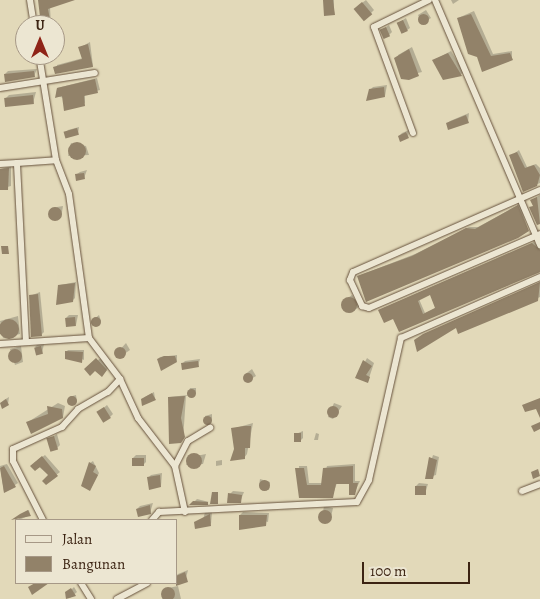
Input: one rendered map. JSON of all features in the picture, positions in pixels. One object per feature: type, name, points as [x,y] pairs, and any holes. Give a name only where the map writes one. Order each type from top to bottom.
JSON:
[{"type":"street","points":[[30,0],[32,15]]},
{"type":"street","points":[[413,133],[374,27],[429,0]]},
{"type":"street","points":[[435,0],[520,199],[538,235],[540,245]]},
{"type":"street","points":[[41,65],[56,160],[69,194],[89,338],[120,379],[138,418],[175,466],[185,512]]},
{"type":"street","points":[[0,88],[96,73]]},
{"type":"street","points":[[0,164],[56,160]]},
{"type":"street","points":[[17,163],[26,342]]},
{"type":"street","points":[[538,235],[373,307],[363,307],[350,280],[353,272],[540,190]]},
{"type":"street","points":[[152,519],[155,512],[357,502],[369,480],[400,338],[540,277]]},
{"type":"street","points":[[0,344],[89,338]]},
{"type":"street","points":[[42,519],[13,461],[13,450],[62,427],[78,409],[108,392],[120,379]]},
{"type":"street","points":[[175,466],[188,441],[210,428]]},
{"type":"street","points":[[522,491],[540,484]]},
{"type":"street","points":[[82,584],[91,599]]},
{"type":"street","points":[[117,599],[145,584]]},
{"type":"building","points":[[38,0],[75,0],[48,9],[49,15],[40,15]]},
{"type":"building","points":[[323,0],[333,0],[335,15],[324,16]]},
{"type":"building","points":[[362,2],[372,14],[364,21],[354,9]]},
{"type":"building","points":[[423,13],[429,19],[423,25],[417,19]]},
{"type":"building","points":[[471,14],[491,56],[510,53],[513,60],[482,72],[477,57],[468,54],[457,18]]},
{"type":"building","points":[[403,20],[408,31],[401,34],[397,23]]},
{"type":"building","points":[[386,27],[390,36],[384,39],[380,30]]},
{"type":"building","points":[[88,44],[93,67],[55,74],[53,67],[82,59],[78,47]]},
{"type":"building","points":[[409,49],[419,76],[409,80],[401,79],[394,58]]},
{"type":"building","points":[[448,53],[462,76],[443,80],[432,60]]},
{"type":"building","points":[[34,71],[35,77],[5,82],[4,74]]},
{"type":"building","points":[[95,79],[98,93],[84,96],[85,106],[64,111],[62,96],[55,98],[57,88]]},
{"type":"building","points":[[384,87],[385,97],[366,101],[369,89]]},
{"type":"building","points":[[33,95],[34,104],[5,107],[4,98]]},
{"type":"building","points":[[466,115],[469,123],[448,130],[446,123]]},
{"type":"building","points":[[77,128],[79,135],[65,139],[64,132]]},
{"type":"building","points":[[406,132],[409,138],[400,142],[398,136]]},
{"type":"building","points":[[77,142],[83,145],[86,151],[83,157],[77,160],[71,157],[68,151],[71,145]]},
{"type":"building","points":[[517,152],[525,168],[534,165],[540,175],[537,186],[523,192],[509,155]]},
{"type":"building","points":[[9,168],[8,190],[0,190],[0,169]]},
{"type":"building","points":[[84,173],[85,179],[76,181],[75,174]]},
{"type":"building","points":[[537,197],[540,224],[537,225],[529,207],[533,206],[530,200]]},
{"type":"building","points":[[518,205],[529,231],[518,238],[366,302],[357,276],[412,256],[466,228],[475,229]]},
{"type":"building","points":[[55,207],[60,209],[62,214],[60,219],[55,221],[50,219],[48,214],[50,209]]},
{"type":"building","points":[[532,243],[540,250],[540,272],[399,332],[393,319],[384,323],[378,310]],"holes":[[[430,295],[435,308],[423,314],[418,301]]]},
{"type":"building","points":[[1,246],[8,246],[9,254],[2,254]]},
{"type":"building","points":[[540,282],[538,301],[458,334],[456,328],[417,352],[414,340],[423,334]]},
{"type":"building","points":[[75,283],[73,302],[56,305],[58,285]]},
{"type":"building","points":[[38,294],[42,336],[31,337],[29,295]]},
{"type":"building","points":[[349,297],[355,299],[357,305],[355,311],[349,313],[343,311],[341,305],[343,299]]},
{"type":"building","points":[[75,317],[76,326],[66,327],[65,318]]},
{"type":"building","points":[[94,317],[98,317],[101,322],[100,326],[94,327],[91,324],[91,320]]},
{"type":"building","points":[[9,319],[16,322],[19,329],[16,336],[9,339],[2,336],[-1,329],[2,322]]},
{"type":"building","points":[[41,346],[43,354],[36,355],[34,348]]},
{"type":"building","points":[[118,347],[122,347],[126,353],[122,359],[118,359],[114,355],[114,351]]},
{"type":"building","points":[[12,349],[18,349],[22,356],[18,363],[12,363],[8,359],[8,353]]},
{"type":"building","points":[[65,351],[83,352],[82,363],[65,359]]},
{"type":"building","points":[[164,356],[175,356],[177,362],[161,371],[157,359]]},
{"type":"building","points":[[96,358],[107,370],[102,377],[95,371],[90,376],[84,369]]},
{"type":"building","points":[[363,360],[372,366],[366,375],[370,377],[368,383],[355,378]]},
{"type":"building","points":[[198,361],[199,367],[182,370],[181,363]]},
{"type":"building","points":[[246,373],[250,373],[253,378],[252,382],[246,383],[243,380],[243,376]]},
{"type":"building","points":[[191,388],[196,393],[191,398],[186,393]]},
{"type":"building","points":[[152,393],[156,400],[142,406],[141,399]]},
{"type":"building","points":[[70,396],[74,396],[77,401],[76,405],[70,406],[67,403],[67,399]]},
{"type":"building","points":[[185,396],[181,418],[185,437],[181,443],[169,444],[168,397]]},
{"type":"building","points":[[540,398],[540,418],[536,409],[525,412],[522,405]]},
{"type":"building","points":[[6,399],[9,405],[2,409],[0,403]]},
{"type":"building","points":[[47,406],[62,409],[63,418],[31,434],[26,422],[48,414]]},
{"type":"building","points":[[331,406],[335,406],[339,412],[335,418],[331,418],[327,414],[327,410]]},
{"type":"building","points":[[104,407],[111,418],[103,423],[96,412]]},
{"type":"building","points":[[207,415],[212,420],[207,425],[202,420]]},
{"type":"building","points":[[540,422],[540,429],[534,432],[531,426]]},
{"type":"building","points":[[251,426],[250,448],[245,448],[245,459],[230,461],[234,449],[231,428]]},
{"type":"building","points":[[294,433],[301,433],[301,442],[294,442]]},
{"type":"building","points":[[54,436],[58,449],[50,452],[46,438]]},
{"type":"building","points":[[194,453],[202,461],[194,469],[186,461]]},
{"type":"building","points":[[42,456],[58,476],[46,485],[42,481],[48,475],[40,467],[35,471],[30,466]]},
{"type":"building","points":[[429,457],[437,460],[433,479],[425,479]]},
{"type":"building","points":[[132,458],[144,458],[144,466],[132,466]]},
{"type":"building","points":[[89,462],[96,466],[93,472],[98,475],[90,491],[81,486]]},
{"type":"building","points":[[4,466],[16,487],[4,493],[0,468]]},
{"type":"building","points":[[353,466],[353,483],[358,483],[355,495],[349,495],[349,484],[336,484],[333,498],[299,498],[295,468],[304,468],[307,485],[321,485],[323,468]]},
{"type":"building","points":[[538,469],[540,476],[533,479],[531,472]]},
{"type":"building","points":[[160,475],[161,487],[149,490],[147,477]]},
{"type":"building","points":[[264,479],[270,485],[264,491],[258,485]]},
{"type":"building","points":[[415,486],[426,486],[426,495],[415,495]]},
{"type":"building","points":[[212,492],[218,492],[218,504],[210,504]]},
{"type":"building","points":[[228,493],[242,495],[241,503],[227,503]]},
{"type":"building","points":[[193,501],[208,502],[208,505],[189,505]]},
{"type":"building","points":[[150,505],[151,514],[138,517],[136,509]]},
{"type":"building","points":[[28,510],[31,516],[11,520]]},
{"type":"building","points":[[325,510],[330,512],[332,517],[330,522],[325,524],[320,522],[318,517],[320,512]]},
{"type":"building","points":[[210,514],[211,526],[195,529],[194,522]]},
{"type":"building","points":[[239,515],[267,515],[266,526],[239,530]]},
{"type":"building","points":[[185,572],[188,582],[176,586],[178,584],[178,575]]},
{"type":"building","points":[[33,584],[48,584],[32,595],[28,587]]},
{"type":"building","points":[[168,587],[174,591],[173,599],[163,599],[161,594],[163,589]]},
{"type":"building","points":[[71,588],[76,596],[66,599],[65,592]]}]
